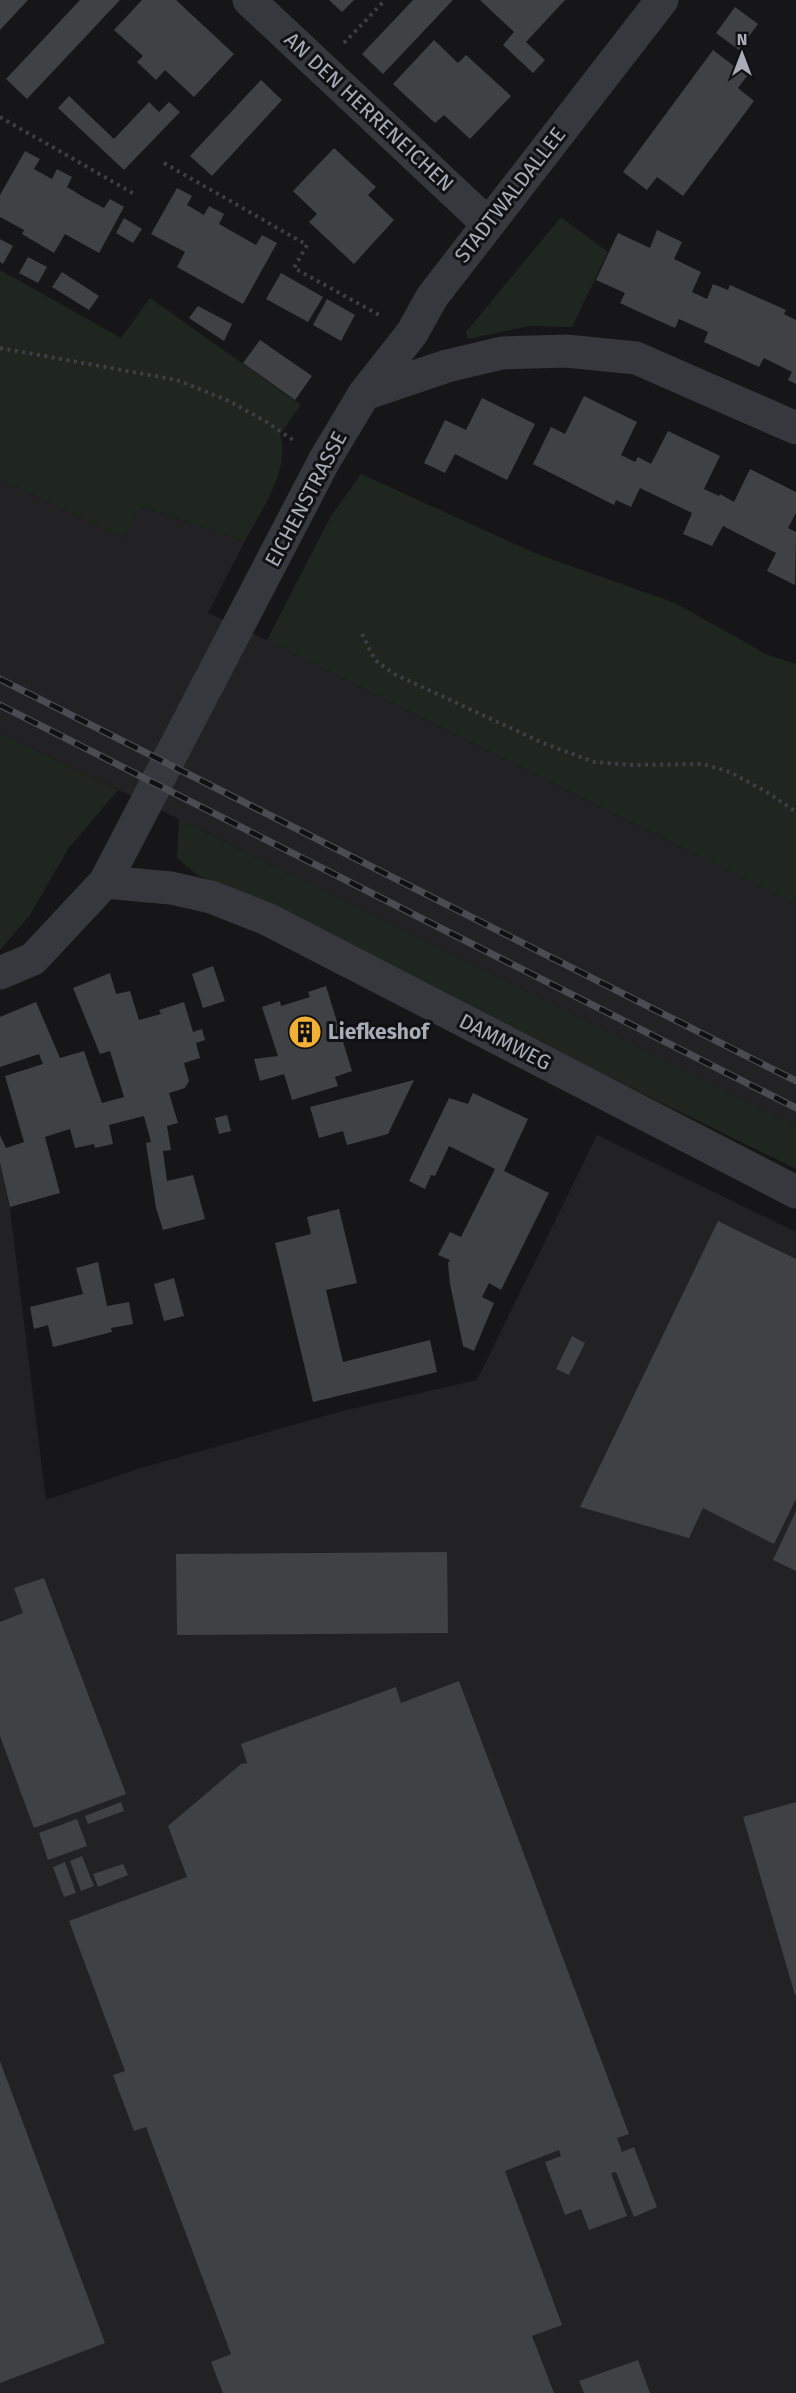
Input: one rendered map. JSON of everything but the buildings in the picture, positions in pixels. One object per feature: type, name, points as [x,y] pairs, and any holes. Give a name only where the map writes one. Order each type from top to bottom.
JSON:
[{"type":"street","name":"AN DEN HERRENEICHEN","points":[[249,0],[488,224]]},
{"type":"street","name":"STADTWALDALLEE","points":[[364,394],[412,333],[432,297],[662,0]]},
{"type":"street","points":[[364,394],[447,366],[502,353],[566,351],[636,358],[796,428]]},
{"type":"street","name":"EICHENSTRASSE","points":[[0,973],[33,959],[105,882],[324,461],[364,394]]},
{"type":"street","name":"DAMMWEG","points":[[105,882],[171,888],[211,897],[267,919],[796,1192]]},
{"type":"path","points":[[321,68],[385,0]]},
{"type":"path","points":[[0,117],[136,195]]},
{"type":"path","points":[[164,163],[307,244],[294,268],[412,333]]},
{"type":"path","points":[[0,348],[177,380],[238,406],[324,461]]},
{"type":"path","points":[[362,634],[375,660],[394,674],[543,743],[594,762],[632,765],[703,764],[730,772],[770,794],[796,812]]},
{"type":"shaded area","points":[[561,217],[608,252],[572,327],[530,326],[468,339],[466,332]]},
{"type":"shaded area","points":[[0,270],[121,338],[150,298],[301,405],[280,434],[282,447],[278,475],[245,541],[141,506],[124,538],[0,479]]},
{"type":"shaded area","points":[[361,474],[537,554],[675,603],[768,655],[796,664],[796,904],[267,640],[331,516]]},
{"type":"shaded area","points":[[0,479],[124,538],[140,506],[245,541],[208,613],[267,640],[796,904],[796,1125],[179,819],[0,733]]},
{"type":"shaded area","points":[[0,733],[118,790],[68,849],[30,915],[0,950]]},
{"type":"shaded area","points":[[179,819],[796,1125],[796,1169],[196,874],[177,858]]},
{"type":"shaded area","points":[[597,1135],[796,1232],[796,2393],[0,2393],[0,1165],[10,1209],[46,1500],[141,1468],[342,1411],[477,1380]]},
{"type":"railway","points":[[0,679],[796,1081]]},
{"type":"railway","points":[[0,705],[796,1108]]},
{"type":"place","name":"Liefkeshof","points":[[305,1032]]}]
